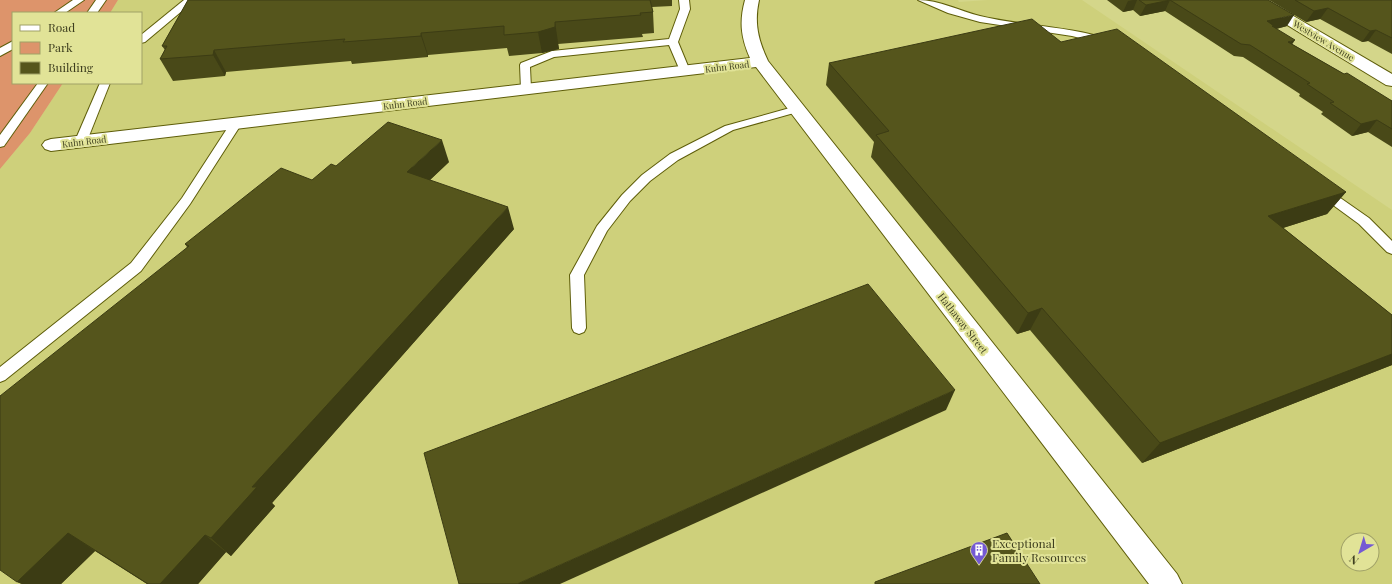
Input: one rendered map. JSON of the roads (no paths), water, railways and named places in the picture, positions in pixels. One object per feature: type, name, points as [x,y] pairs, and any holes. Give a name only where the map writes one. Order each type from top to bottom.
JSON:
[{"type":"street","name":"Hathaway Street","points":[[752,0],[747,15],[749,37],[760,62],[1167,584]]},
{"type":"street","name":"Westview Avenue","points":[[1256,0],[1392,81]]},
{"type":"street","name":"Kuhn Road","points":[[51,145],[760,62]]},
{"type":"lane","points":[[61,12],[79,0]]},
{"type":"lane","points":[[93,12],[101,0]]},
{"type":"lane","points":[[142,39],[190,0]]},
{"type":"lane","points":[[684,0],[685,9],[674,42],[685,71]]},
{"type":"lane","points":[[923,0],[961,14],[1018,26],[1084,35],[1113,45]]},
{"type":"lane","points":[[526,89],[525,65],[552,54],[674,42]]},
{"type":"lane","points":[[0,53],[12,45]]},
{"type":"lane","points":[[0,144],[42,84]]},
{"type":"lane","points":[[81,141],[105,84]]},
{"type":"lane","points":[[579,328],[577,275],[602,229],[626,198],[646,178],[674,157],[730,128],[797,109]]},
{"type":"lane","points":[[0,376],[136,267],[186,201],[236,123]]},
{"type":"lane","points":[[1310,183],[1364,221],[1392,249]]},
{"type":"place","name":"Exceptional Family Resources","points":[[979,565]]}]
